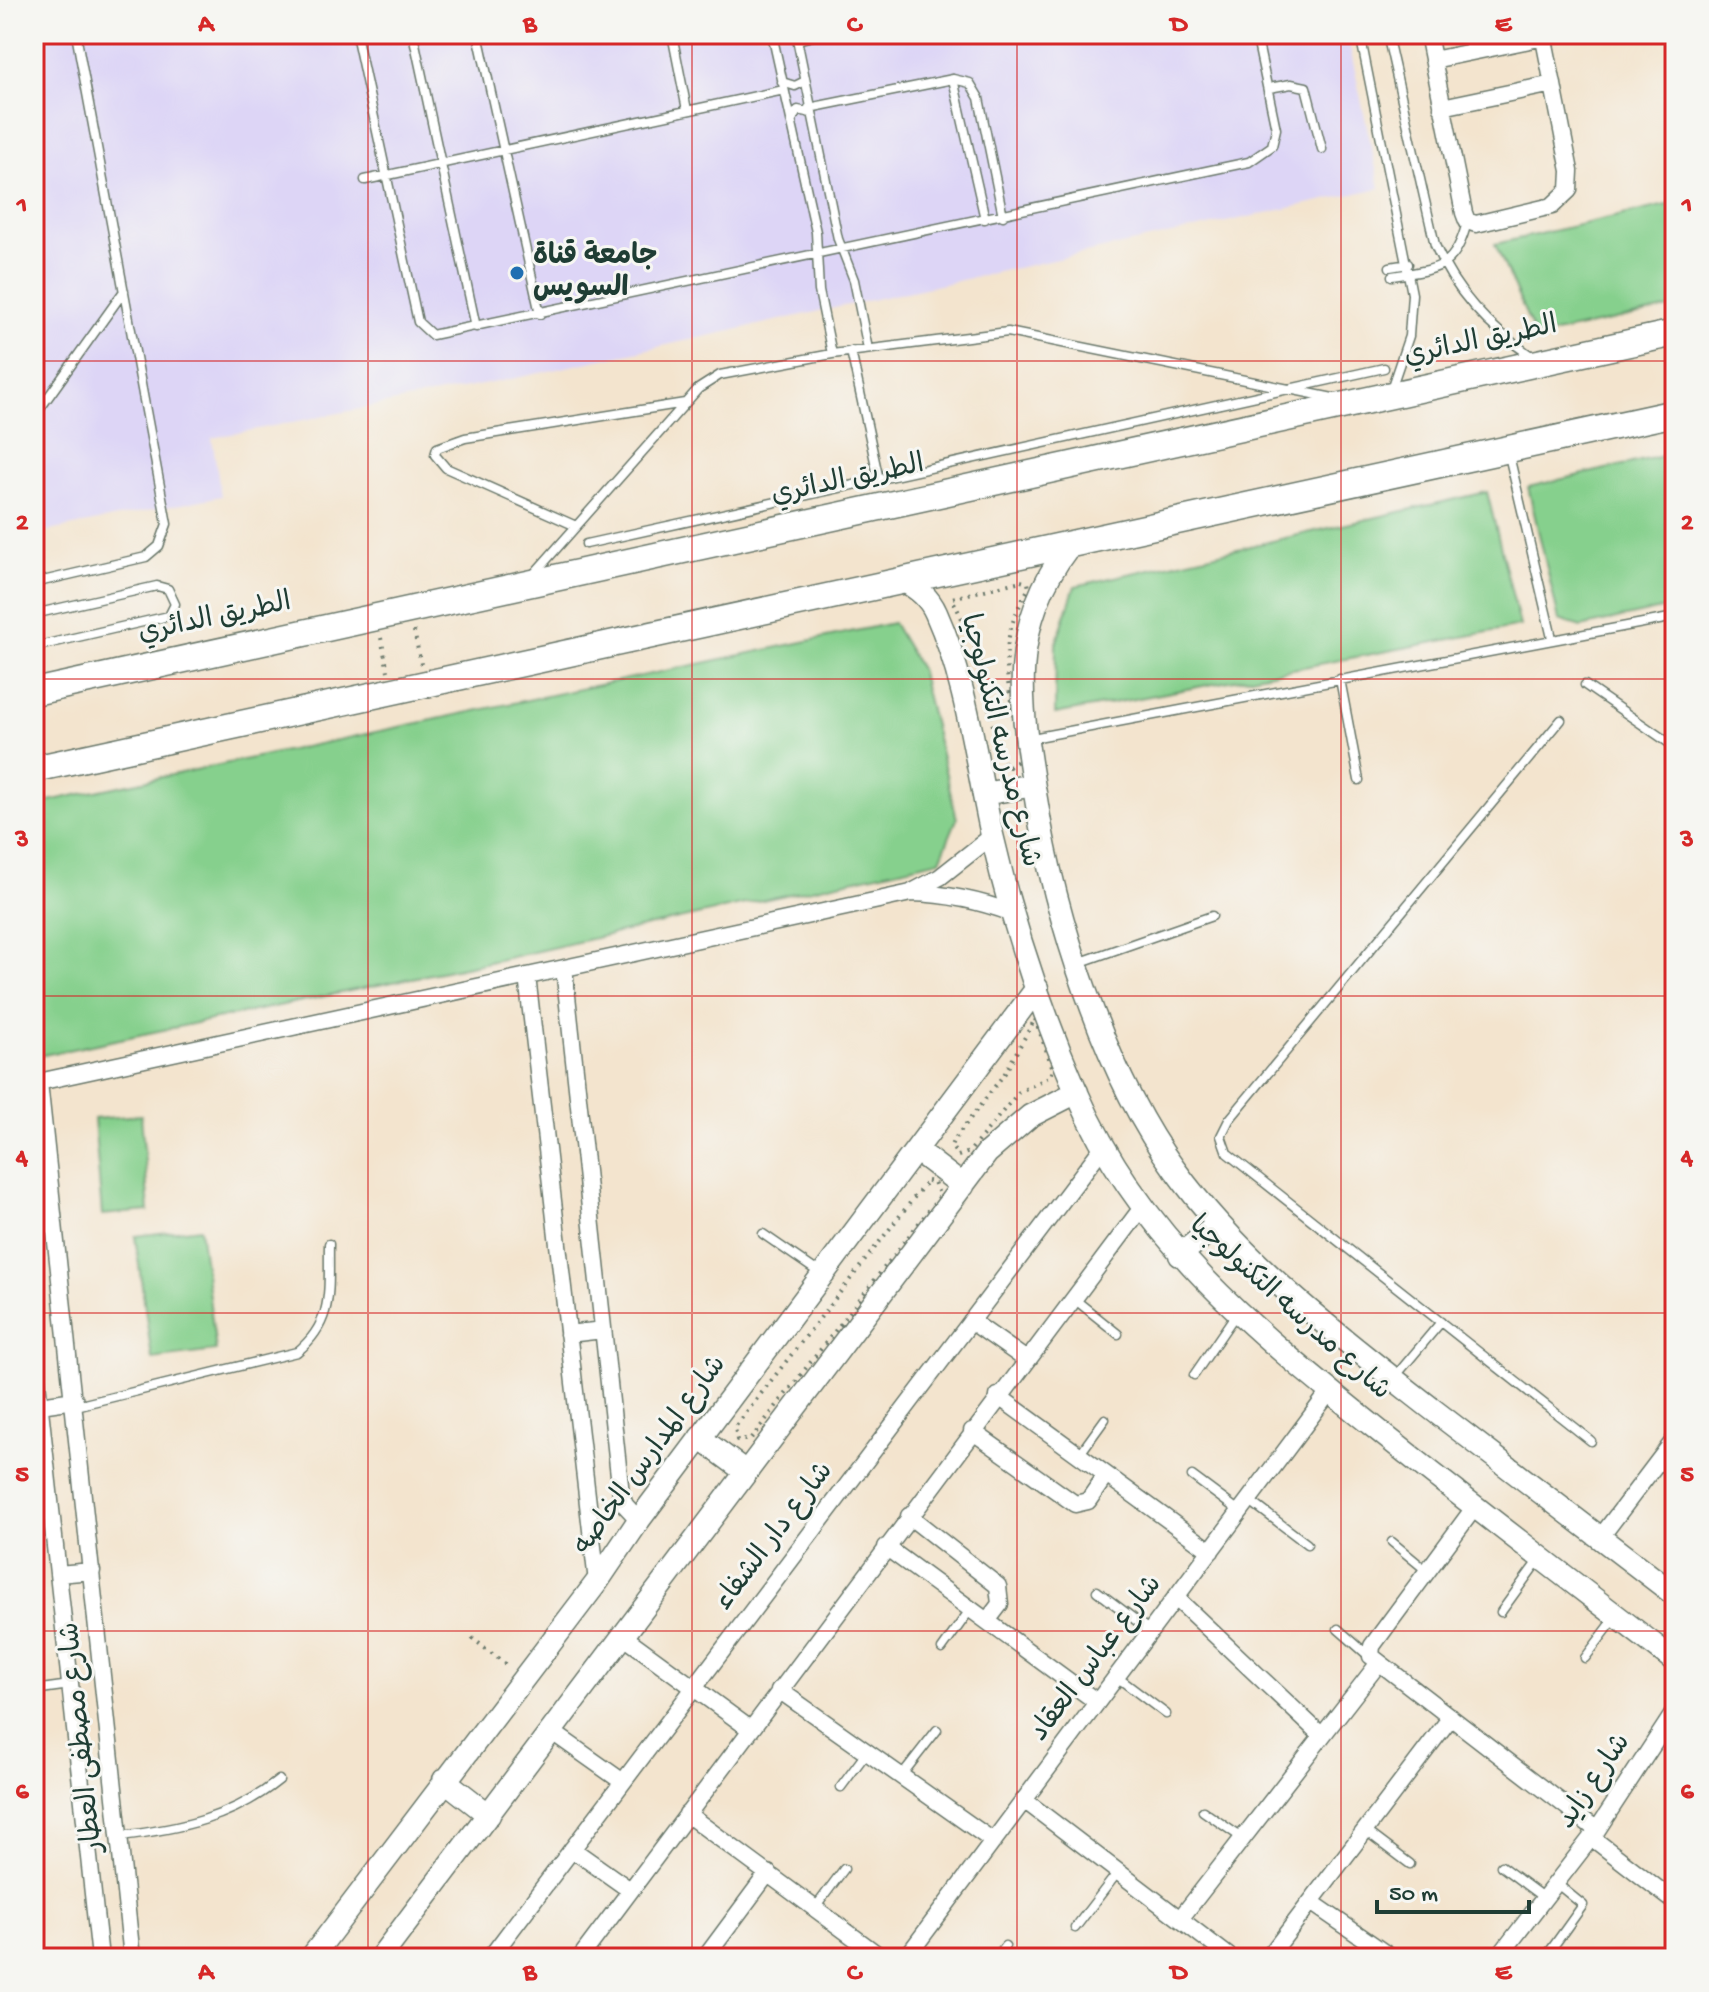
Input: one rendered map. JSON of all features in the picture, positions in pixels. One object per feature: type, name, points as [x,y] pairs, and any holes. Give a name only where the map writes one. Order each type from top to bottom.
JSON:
[{"type":"main road","name":"الطريق الدائري","points":[[34,692],[1675,333]]},
{"type":"main road","points":[[34,769],[1675,413]]},
{"type":"street","points":[[1428,34],[1442,107],[1467,221],[1476,224],[1552,206],[1569,190],[1570,171],[1543,35],[1433,60]]},
{"type":"street","points":[[1442,107],[1553,84]]},
{"type":"street","name":"شارع مدرسه التكنولوجيا","points":[[1069,546],[1044,582],[1027,638],[1021,699],[1033,785],[1043,843],[1078,963],[1131,1094],[1172,1167],[1218,1224],[1280,1284],[1393,1379],[1675,1595]]},
{"type":"street","name":"شارع مدرسه التكنولوجيا","points":[[903,580],[922,591],[936,612],[962,696],[1012,913],[1037,988],[1102,1148],[1141,1209],[1180,1255],[1238,1311],[1330,1391],[1474,1508],[1675,1661]]},
{"type":"street","points":[[984,794],[1033,785]]},
{"type":"street","points":[[911,893],[940,877],[992,836]]},
{"type":"street","points":[[36,1083],[911,893],[946,894],[980,901],[1012,913]]},
{"type":"street","points":[[564,968],[621,1494],[625,1505],[639,1520]]},
{"type":"street","points":[[527,976],[597,1582]]},
{"type":"street","name":"شارع المدارس الخاصه","points":[[311,1958],[597,1582],[639,1520],[1037,988]]},
{"type":"street","name":"شارع مصطفى العطار","points":[[36,1083],[75,1403],[132,1958]]},
{"type":"street","points":[[380,1958],[987,1153],[1016,1125],[1077,1092]]},
{"type":"street","name":"شارع دار الشفاء","points":[[490,1958],[1102,1148]]},
{"type":"street","points":[[916,1150],[963,1186]]},
{"type":"street","points":[[582,1957],[1025,1359],[1141,1209]]},
{"type":"street","points":[[1180,1255],[1218,1224]]},
{"type":"street","points":[[971,1321],[1025,1359]]},
{"type":"street","points":[[568,1334],[603,1330]]},
{"type":"street","name":"شارع مصطفى العطار","points":[[34,1354],[100,1958]]},
{"type":"street","name":"شارع عباس العقاد","points":[[913,1956],[993,1841],[1330,1391]]},
{"type":"street","points":[[998,1396],[1211,1551]]},
{"type":"street","points":[[40,1405],[75,1403]]},
{"type":"street","points":[[972,1431],[1075,1504],[1088,1501],[1106,1475]]},
{"type":"street","points":[[700,1438],[746,1472]]},
{"type":"street","points":[[1600,1538],[1675,1439]]},
{"type":"street","points":[[1474,1508],[1372,1646],[1376,1662],[1451,1717],[1673,1896]]},
{"type":"street","points":[[909,1516],[998,1586],[1000,1604],[987,1621]]},
{"type":"street","points":[[886,1547],[1097,1702]]},
{"type":"street","points":[[58,1574],[92,1571]]},
{"type":"street","points":[[1176,1598],[1321,1735]]},
{"type":"street","points":[[623,1636],[750,1729]]},
{"type":"street","points":[[1180,1919],[1376,1662]]},
{"type":"street","points":[[779,1690],[993,1841]]},
{"type":"street","name":"شارع زايد","points":[[1498,1958],[1594,1834],[1675,1711]]},
{"type":"street","points":[[1268,1958],[1451,1717]]},
{"type":"street","points":[[551,1731],[623,1782]]},
{"type":"street","points":[[444,1780],[489,1815]]},
{"type":"street","points":[[1024,1800],[1231,1958]]},
{"type":"street","points":[[687,1814],[882,1958]]},
{"type":"street","points":[[572,1849],[630,1890]]},
{"type":"street","points":[[705,1958],[768,1873]]},
{"type":"street","points":[[1311,1902],[1392,1958]]},
{"type":"lane","points":[[34,583],[146,557],[165,533],[166,506],[76,34]]},
{"type":"lane","points":[[356,34],[418,322],[432,335],[1249,162],[1272,146],[1276,129],[1256,34]]},
{"type":"lane","points":[[413,34],[476,327]]},
{"type":"lane","points":[[478,34],[540,314]]},
{"type":"lane","points":[[672,34],[687,110]]},
{"type":"lane","points":[[772,34],[818,254],[819,291],[832,354]]},
{"type":"lane","points":[[820,34],[797,37],[841,249],[854,280],[868,349]]},
{"type":"lane","points":[[1360,34],[1409,269],[1409,336],[1388,395]]},
{"type":"lane","points":[[1387,34],[1435,245],[1443,265],[1476,310],[1540,362]]},
{"type":"lane","points":[[953,79],[985,219]]},
{"type":"lane","points":[[791,121],[798,110],[810,111],[962,79],[976,89],[1003,216]]},
{"type":"lane","points":[[365,180],[783,86],[795,86],[805,81]]},
{"type":"lane","points":[[1269,88],[1291,84],[1306,87],[1322,149]]},
{"type":"lane","points":[[1391,271],[1443,265],[1458,250],[1467,221]]},
{"type":"lane","points":[[34,417],[124,291]]},
{"type":"lane","points":[[524,584],[698,389],[720,375],[832,354],[984,332],[1028,334],[1358,403]]},
{"type":"lane","points":[[851,351],[879,480]]},
{"type":"lane","points":[[586,544],[1384,368]]},
{"type":"lane","points":[[576,526],[446,468],[435,455],[437,448],[465,438],[686,403]]},
{"type":"lane","points":[[1508,450],[1552,638]]},
{"type":"lane","points":[[34,614],[157,586],[168,589],[175,604],[169,616],[34,647]]},
{"type":"lane","points":[[1026,739],[1675,617]]},
{"type":"lane","points":[[1340,679],[1359,780]]},
{"type":"lane","points":[[1585,685],[1675,747]]},
{"type":"lane","points":[[1561,720],[1229,1120],[1221,1136],[1227,1153],[1591,1441]]},
{"type":"lane","points":[[1078,963],[1212,916]]},
{"type":"lane","points":[[763,1234],[822,1275]]},
{"type":"lane","points":[[75,1403],[297,1352],[311,1340],[325,1315],[329,1244]]},
{"type":"lane","points":[[1073,1298],[1118,1334]]},
{"type":"lane","points":[[1194,1375],[1238,1311]]},
{"type":"lane","points":[[1393,1379],[1441,1322]]},
{"type":"lane","points":[[1079,1455],[1105,1419]]},
{"type":"lane","points":[[1192,1476],[1307,1544]]},
{"type":"lane","points":[[1392,1542],[1427,1571]]},
{"type":"lane","points":[[1501,1612],[1540,1557]]},
{"type":"lane","points":[[1097,1591],[1150,1631]]},
{"type":"lane","points":[[942,1649],[971,1609]]},
{"type":"lane","points":[[1585,1658],[1617,1616]]},
{"type":"lane","points":[[1338,1629],[1376,1662]]},
{"type":"lane","points":[[1117,1677],[1166,1714]]},
{"type":"lane","points":[[34,1690],[70,1685]]},
{"type":"lane","points":[[901,1776],[937,1730]]},
{"type":"lane","points":[[841,1787],[867,1752]]},
{"type":"lane","points":[[120,1836],[197,1823],[227,1814],[255,1799],[279,1780]]},
{"type":"lane","points":[[1203,1811],[1242,1838]]},
{"type":"lane","points":[[1365,1830],[1410,1864]]},
{"type":"lane","points":[[1501,1866],[1544,1898]]},
{"type":"lane","points":[[815,1908],[844,1869]]},
{"type":"lane","points":[[1075,1928],[1118,1872]]},
{"type":"lane","points":[[1545,1958],[1583,1905],[1556,1883]]},
{"type":"lane","points":[[996,1958],[1005,1946]]},
{"type":"path","points":[[1021,581],[1028,583],[1029,588],[1007,632],[1005,672],[1019,760],[1009,767],[1000,759],[977,650],[952,598],[1021,581]]},
{"type":"path","points":[[414,631],[422,665]]},
{"type":"path","points":[[381,638],[389,672]]},
{"type":"path","points":[[1035,1019],[1053,1069],[1051,1076],[1019,1092],[964,1156],[953,1152],[953,1141],[1005,1073],[1035,1019]]},
{"type":"path","points":[[934,1182],[940,1196],[750,1440],[737,1440],[735,1427],[920,1185],[934,1182]]},
{"type":"path","points":[[472,1638],[522,1678]]},
{"type":"shaded area","name":"جامعة قناة السويس","points":[[34,34],[1347,34],[1380,188],[507,380],[212,438],[221,496],[34,534]]},
{"type":"green space","points":[[1675,203],[1675,307],[1536,337],[1495,244]]},
{"type":"green space","points":[[1675,453],[1675,606],[1581,627],[1559,620],[1528,487]]},
{"type":"green space","points":[[1487,492],[1520,626],[1055,714],[1056,644],[1075,586]]},
{"type":"green space","points":[[893,623],[920,669],[957,819],[940,860],[498,960],[34,1057],[34,804]]},
{"type":"green space","points":[[141,1115],[149,1211],[102,1215],[94,1119]]},
{"type":"green space","points":[[200,1228],[216,1351],[152,1359],[135,1236]]},
{"type":"place","name":"جامعة قناة السويس","points":[[517,273]]}]
